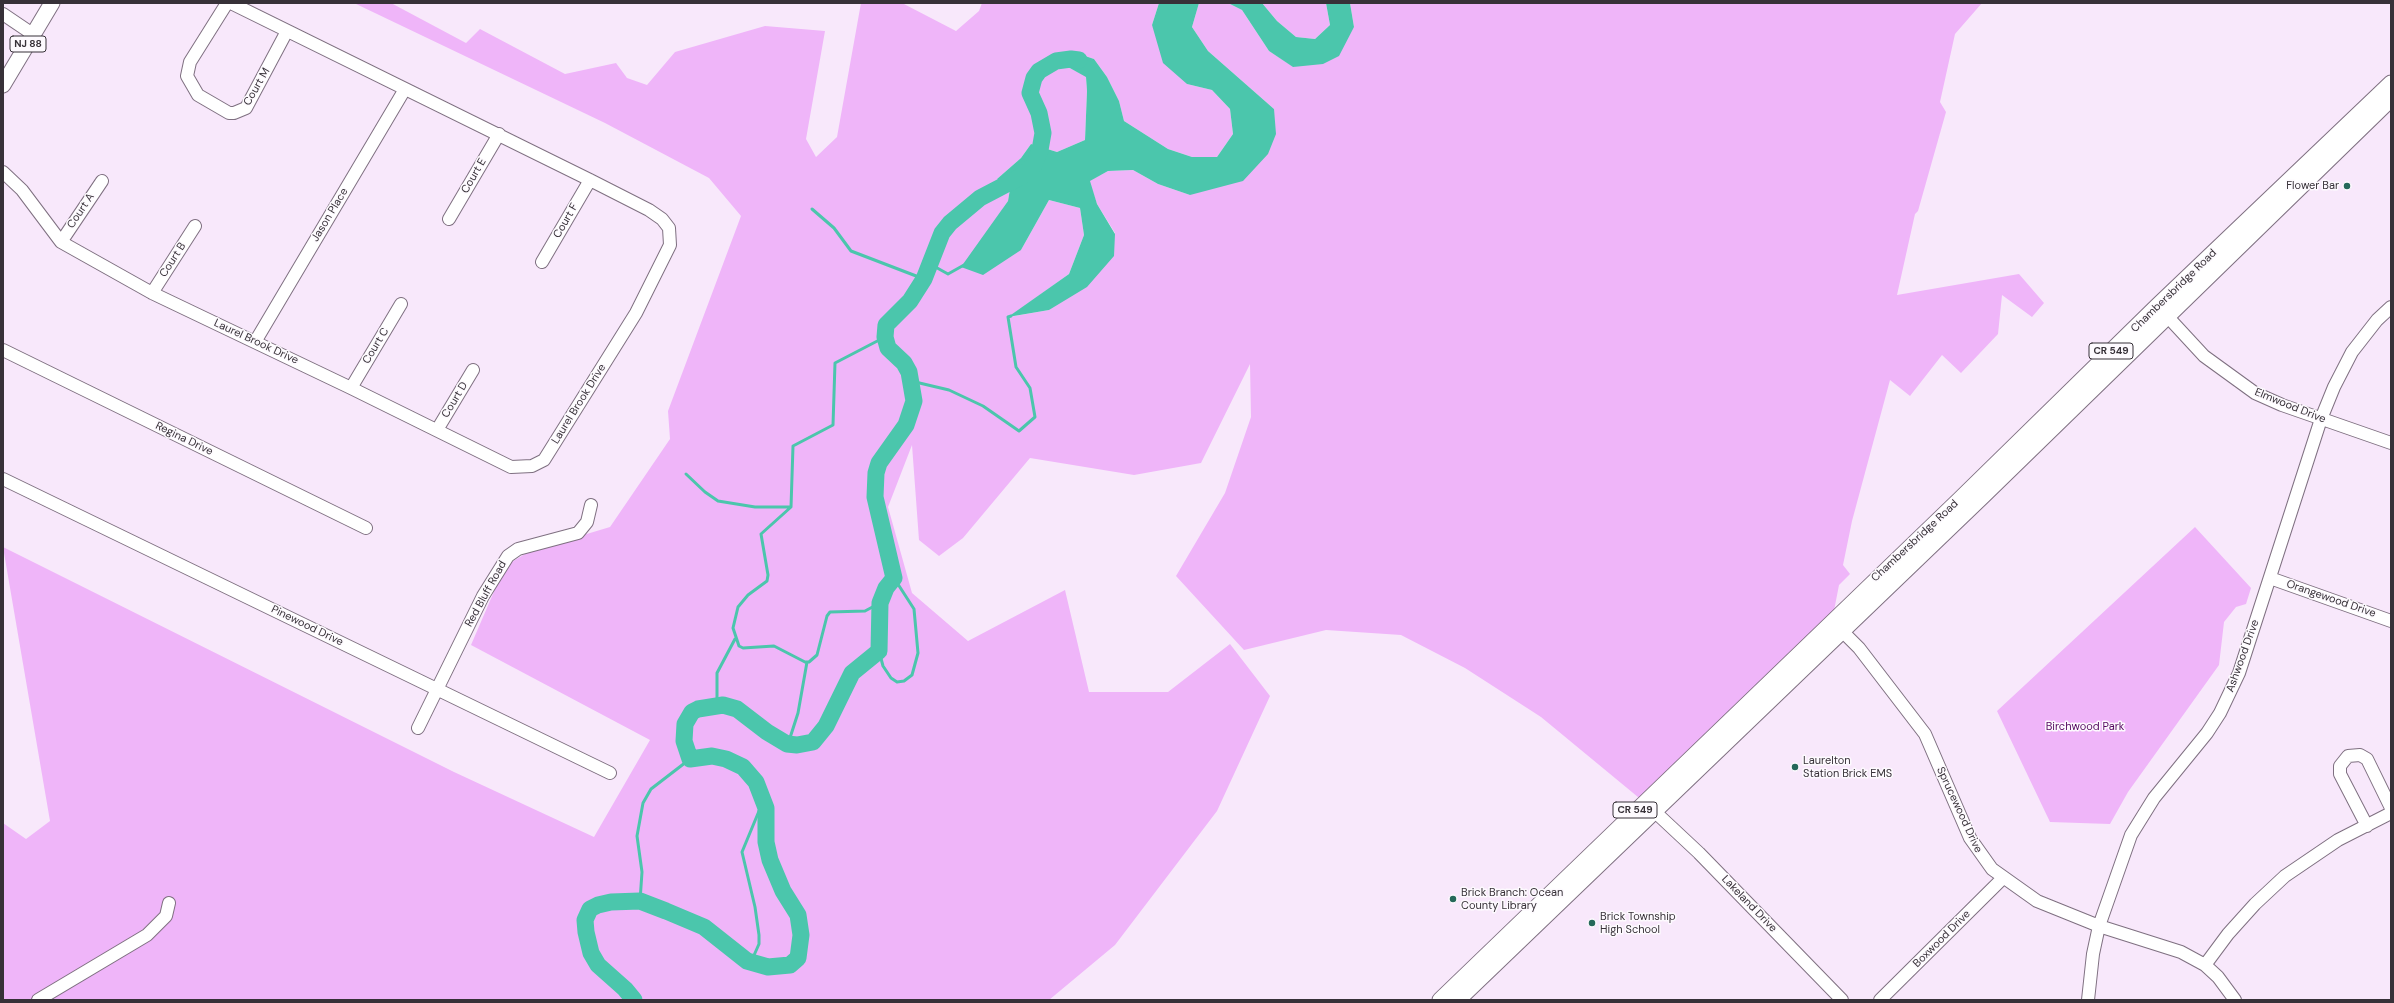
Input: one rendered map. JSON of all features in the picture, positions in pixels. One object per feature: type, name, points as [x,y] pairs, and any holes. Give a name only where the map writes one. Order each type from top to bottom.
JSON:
[{"type":"main road","name":"NJ 88","points":[[3,85],[52,3]]},
{"type":"main road","name":"Chambersbridge Road","points":[[1458,1000],[1653,810],[1836,626],[2391,83]]},
{"type":"main road","name":"Chambersbridge Road","points":[[1440,1000],[2167,316],[2391,99]]},
{"type":"street","name":"Court M","points":[[227,3],[190,62],[187,76],[198,95],[229,113],[234,113],[246,108],[287,31]]},
{"type":"street","name":"Laurel Brook Drive","points":[[3,172],[22,190],[61,242],[152,293],[351,388],[510,467],[538,464],[544,460],[636,313],[670,244],[669,228],[662,219],[649,210],[499,134],[231,3]]},
{"type":"street","points":[[3,14],[34,35]]},
{"type":"street","name":"Jason Place","points":[[255,342],[405,89]]},
{"type":"street","name":"Court E","points":[[449,219],[499,134]]},
{"type":"street","name":"Court F","points":[[542,262],[590,180]]},
{"type":"street","name":"Court A","points":[[61,242],[102,181]]},
{"type":"street","name":"Court B","points":[[152,293],[195,226]]},
{"type":"street","name":"Court C","points":[[351,388],[401,304]]},
{"type":"street","name":"Ashwood Drive","points":[[2088,1000],[2093,954],[2099,926],[2131,835],[2154,798],[2207,733],[2220,713],[2239,673],[2321,420],[2334,387],[2352,352],[2377,320],[2391,307]]},
{"type":"street","name":"Elmwood Drive","points":[[2167,316],[2204,356],[2255,393],[2321,420],[2391,442]]},
{"type":"street","name":"Regina Drive","points":[[3,350],[366,528]]},
{"type":"street","name":"Court D","points":[[437,430],[473,370]]},
{"type":"street","name":"Pinewood Drive","points":[[3,479],[610,772]]},
{"type":"street","name":"Red Bluff Road","points":[[418,728],[483,596],[508,556],[518,549],[578,533],[586,522],[591,505]]},
{"type":"street","name":"Orangewood Drive","points":[[2270,578],[2391,621]]},
{"type":"street","name":"Sprucewood Drive","points":[[1836,626],[1859,648],[1924,734],[1970,838],[1988,864],[2003,878],[2037,901],[2099,926],[2181,952],[2205,965],[2218,977],[2235,1000]]},
{"type":"street","points":[[2367,826],[2340,774],[2340,766],[2348,756],[2360,755],[2367,759],[2391,808]]},
{"type":"street","name":"Lakeland Drive","points":[[1653,810],[1699,853],[1842,1000]]},
{"type":"street","points":[[2205,965],[2237,924],[2285,876],[2338,840],[2391,813]]},
{"type":"street","name":"Boxwood Drive","points":[[1880,1000],[2003,878]]},
{"type":"street","points":[[38,1000],[147,935],[166,916],[169,903]]},
{"type":"green space","points":[[354,3],[391,3],[466,43],[480,29],[565,74],[616,63],[627,78],[647,85],[675,52],[765,26],[825,31],[806,139],[816,157],[837,137],[861,3],[902,3],[956,31],[979,11],[982,3],[1159,3],[1152,25],[1187,84],[1212,90],[1230,109],[1233,134],[1217,157],[1192,157],[1168,149],[1124,121],[1119,101],[1107,77],[1094,59],[1069,51],[1055,63],[1068,67],[1086,76],[1087,91],[1085,140],[1057,152],[1031,144],[1021,158],[997,179],[1010,189],[1008,201],[986,234],[1021,250],[1049,200],[1080,208],[1084,235],[1069,274],[1009,317],[1049,310],[1115,233],[1097,204],[1089,181],[1108,171],[1133,170],[1158,184],[1190,195],[1274,109],[1208,51],[1192,27],[1199,3],[1228,3],[1242,10],[1269,51],[1294,67],[1354,27],[1350,3],[1982,3],[1955,34],[1940,102],[1946,112],[1918,211],[1915,214],[1897,295],[2019,274],[2044,303],[2032,317],[2002,295],[1998,334],[1961,373],[1942,355],[1910,396],[1890,380],[1852,521],[1843,565],[1850,574],[1839,585],[1832,621],[1644,802],[1541,717],[1465,668],[1401,635],[1326,630],[1244,650],[1176,576],[1225,493],[1251,417],[1250,364],[1201,463],[1134,475],[1030,458],[963,538],[939,556],[919,540],[912,445],[888,507],[912,593],[968,641],[1065,590],[1089,692],[1168,692],[1230,644],[1270,696],[1217,811],[1115,945],[1049,1000],[3,1000],[3,823],[26,839],[50,821],[3,547],[454,772],[594,837],[650,740],[471,645],[505,566],[530,551],[610,527],[670,439],[668,411],[741,216],[709,178],[605,123]]},
{"type":"green space","points":[[1262,3],[1326,3],[1330,25],[1315,39],[1296,37],[1277,21]]},
{"type":"green space","name":"Birchwood Park","points":[[2195,527],[2251,588],[2246,604],[2236,607],[2224,622],[2219,665],[2128,792],[2110,824],[2050,822],[1997,711]]},
{"type":"shaded area","points":[[1159,3],[1199,3],[1192,27],[1208,51],[1274,109],[1276,134],[1268,154],[1243,181],[1190,195],[1158,184],[1133,170],[1108,171],[1090,181],[1097,204],[1115,234],[1114,256],[1087,287],[1049,310],[1008,317],[1069,274],[1084,235],[1080,208],[1049,200],[1021,250],[983,275],[961,267],[1008,201],[1010,189],[997,179],[1021,158],[1031,144],[1057,152],[1085,140],[1087,91],[1086,77],[1068,67],[1055,63],[1070,51],[1094,59],[1107,77],[1119,101],[1124,121],[1168,149],[1192,157],[1217,157],[1233,134],[1230,109],[1212,90],[1187,84],[1163,63],[1152,25]]},
{"type":"shaded area","points":[[1228,3],[1262,3],[1277,21],[1296,37],[1315,39],[1330,25],[1326,3],[1350,3],[1354,27],[1339,56],[1323,64],[1293,67],[1269,51],[1242,10]]},
{"type":"waterway","points":[[634,1000],[625,989],[598,965],[591,953],[585,920],[590,909],[598,905],[611,902],[640,901],[704,927],[747,961],[768,967],[790,965],[798,958],[801,935],[798,915],[783,891],[770,860],[766,842],[766,808],[756,782],[743,767],[726,759],[712,756],[690,759],[684,741],[685,724],[692,712],[698,709],[723,705],[737,709],[767,732],[787,744],[797,745],[813,742],[826,726],[852,673],[879,651],[880,603],[886,588],[894,578],[875,497],[876,473],[879,463],[906,425],[914,401],[909,372],[904,363],[888,348],[885,337],[886,325],[910,301],[924,279],[942,233],[950,223],[980,198],[1022,176],[1034,165],[1040,150],[1043,133],[1039,113],[1030,93],[1034,78],[1039,71],[1056,61],[1071,59],[1079,60]]},
{"type":"waterway","points":[[812,209],[834,228],[851,251],[924,279]]},
{"type":"waterway","points":[[930,264],[948,274],[964,265]]},
{"type":"waterway","points":[[911,381],[949,390],[983,406],[1019,431],[1035,417],[1030,388],[1016,367],[1008,317],[1011,316]]},
{"type":"waterway","points":[[686,474],[705,492],[718,501],[755,507],[791,507],[793,446],[833,425],[835,363],[885,337]]},
{"type":"waterway","points":[[791,507],[761,534],[768,575],[767,581],[748,595],[738,607],[733,628],[739,646],[743,648],[774,646],[805,662],[809,662],[817,655],[827,616],[830,612],[865,611],[880,603]]},
{"type":"waterway","points":[[879,651],[883,666],[891,678],[897,682],[904,681],[912,675],[918,653],[914,609],[894,578]]},
{"type":"waterway","points":[[717,704],[717,673],[735,639]]},
{"type":"waterway","points":[[788,744],[798,713],[807,662]]},
{"type":"waterway","points":[[640,901],[642,872],[637,836],[643,803],[651,789],[690,759]]},
{"type":"waterway","points":[[751,962],[759,944],[759,935],[755,907],[742,852],[764,799]]},
{"type":"place","name":"Flower Bar","points":[[2347,186]]},
{"type":"place","name":"Laurelton Station Brick EMS","points":[[1795,767]]},
{"type":"place","name":"Brick Branch: Ocean County Library","points":[[1453,899]]},
{"type":"place","name":"Brick Township High School","points":[[1592,923]]}]
